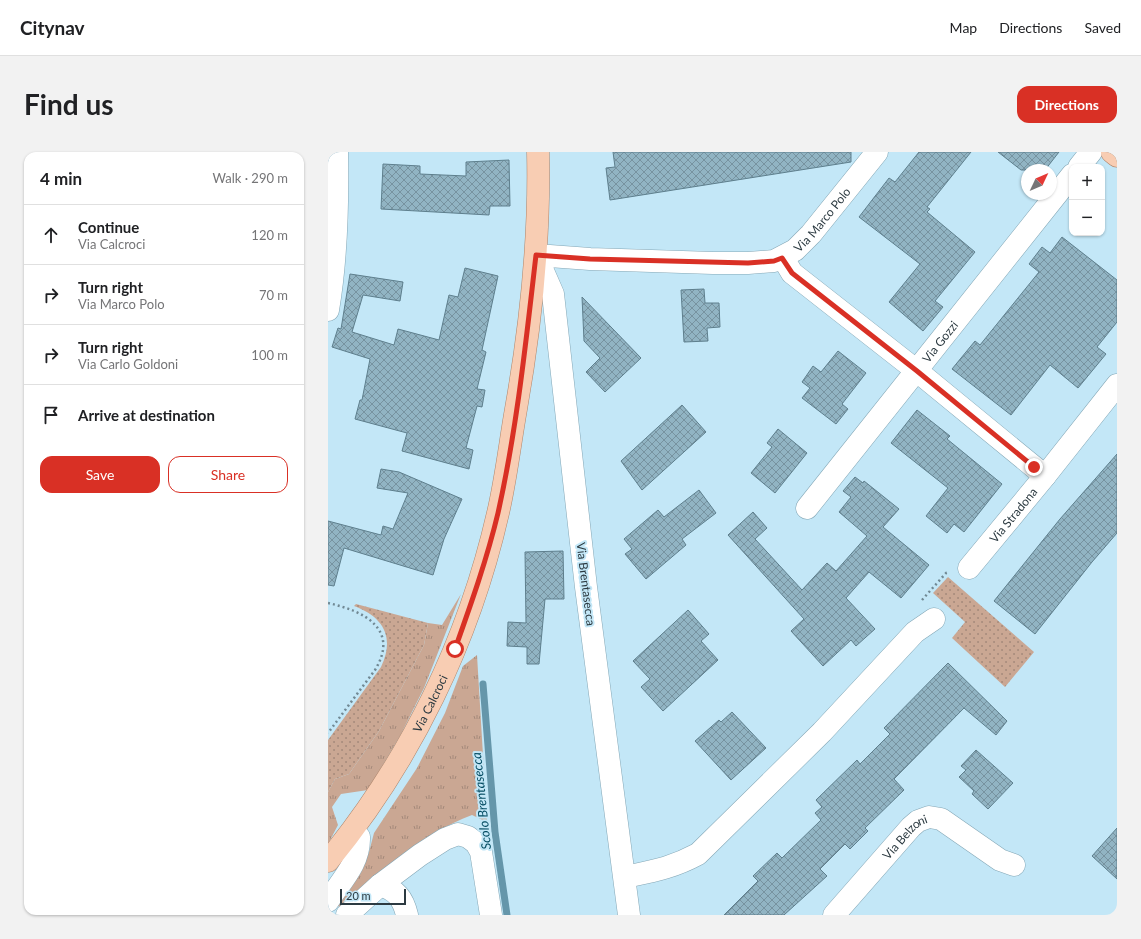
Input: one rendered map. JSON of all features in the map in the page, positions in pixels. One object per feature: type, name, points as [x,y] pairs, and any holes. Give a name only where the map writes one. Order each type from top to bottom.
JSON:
[{"type":"main road","name":"Via Calcroci","points":[[328,861],[352,832],[393,772],[422,722],[455,649],[486,558],[499,506],[523,368],[536,255],[538,152]]},
{"type":"main road","points":[[1112,152],[1117,156]]},
{"type":"street","points":[[328,310],[336,257],[338,205],[337,152]]},
{"type":"street","name":"Via Marco Polo","points":[[536,255],[590,259],[748,263],[774,261],[795,250],[811,234],[877,152]]},
{"type":"street","points":[[1081,164],[1091,152]]},
{"type":"street","name":"Via Gozzi","points":[[808,508],[1069,179]]},
{"type":"street","name":"Via Brentasecca","points":[[536,255],[553,294],[586,587],[629,915]]},
{"type":"street","points":[[782,258],[792,273],[917,371],[1045,476]]},
{"type":"street","name":"Via Stradona","points":[[969,568],[1045,476],[1117,385]]},
{"type":"street","points":[[625,877],[661,870],[681,863],[698,854],[822,732],[915,632],[934,619]]},
{"type":"street","name":"Via Belzoni","points":[[834,915],[911,827],[918,821],[929,817],[941,819],[1000,860],[1014,865]]},
{"type":"street","points":[[328,901],[357,857],[360,847],[359,838],[352,832]]},
{"type":"street","points":[[347,915],[380,884],[445,839],[458,834],[468,837],[476,843],[481,852],[491,915]]},
{"type":"street","points":[[380,884],[392,889],[400,896],[407,915]]},
{"type":"path","points":[[328,603],[359,612],[376,624],[382,636],[384,649],[381,660],[375,670],[328,733]]},
{"type":"green space","points":[[948,577],[1034,652],[1005,687],[952,638],[965,622],[933,593]]},
{"type":"green space","points":[[461,594],[424,688],[401,734],[368,790],[341,794],[332,807],[338,825],[328,844],[328,792],[335,779],[349,774],[379,731],[424,645],[428,623],[442,625]]},
{"type":"green space","points":[[356,604],[428,623],[424,645],[379,731],[349,774],[335,779],[328,792],[328,740],[381,667],[387,647],[387,638],[379,622],[373,616],[354,606]]},
{"type":"green space","points":[[477,655],[487,822],[472,815],[436,832],[404,855],[345,908],[337,906],[369,852],[374,833],[417,768],[445,713],[463,666]]},
{"type":"building","points":[[613,152],[851,152],[851,162],[610,200],[606,168],[615,167]]},
{"type":"building","points":[[919,152],[971,152],[927,207],[930,209],[927,212],[975,252],[935,301],[943,307],[923,331],[889,302],[920,264],[859,217],[889,178],[895,182]]},
{"type":"building","points":[[998,152],[1059,152],[1050,164],[1021,164],[1021,170]]},
{"type":"building","points":[[509,160],[510,206],[490,206],[489,215],[381,209],[383,164],[420,166],[420,174],[466,176],[466,162]]},
{"type":"building","points":[[1062,237],[1117,280],[1117,322],[1097,347],[1106,354],[1078,388],[1050,365],[1011,415],[952,369],[975,341],[980,345],[1039,272],[1029,264],[1042,247],[1050,253]]},
{"type":"building","points":[[465,268],[498,276],[482,350],[486,352],[477,389],[485,390],[482,407],[477,406],[466,448],[473,450],[469,469],[402,451],[407,433],[355,419],[360,400],[362,400],[370,359],[332,347],[338,328],[341,329],[350,274],[403,282],[400,301],[363,295],[352,332],[394,345],[398,329],[439,340],[449,295],[458,297]]},
{"type":"building","points":[[704,289],[705,303],[719,303],[720,327],[707,328],[708,341],[684,342],[681,290]]},
{"type":"building","points":[[582,297],[641,358],[605,392],[586,372],[600,358],[584,341]]},
{"type":"building","points":[[838,351],[866,373],[842,404],[848,409],[836,424],[802,398],[810,388],[802,382],[813,366],[821,372]]},
{"type":"building","points":[[682,405],[706,432],[642,490],[621,461]]},
{"type":"building","points":[[917,410],[950,436],[947,439],[1002,484],[964,532],[954,524],[947,533],[926,516],[948,488],[891,443]]},
{"type":"building","points":[[778,429],[807,453],[775,493],[751,473],[772,447],[767,443]]},
{"type":"building","points":[[1117,454],[1117,533],[1035,634],[994,601],[1060,519]]},
{"type":"building","points":[[381,469],[399,472],[462,499],[444,539],[433,575],[344,548],[334,586],[328,585],[328,521],[381,535],[383,526],[393,529],[408,493],[377,488]]},
{"type":"building","points":[[855,477],[863,483],[864,481],[899,509],[883,527],[929,565],[901,598],[869,572],[846,598],[875,629],[856,646],[851,640],[823,666],[791,631],[804,619],[728,535],[753,512],[767,528],[755,539],[802,590],[827,563],[836,571],[867,536],[839,512],[851,497],[843,491]]},
{"type":"building","points":[[699,490],[716,513],[682,539],[686,545],[646,579],[625,554],[632,549],[624,539],[658,510],[664,517]]},
{"type":"building","points":[[563,551],[564,599],[545,599],[539,664],[527,664],[527,647],[507,646],[508,622],[526,623],[525,552]]},
{"type":"building","points":[[688,610],[709,634],[701,641],[718,660],[663,711],[641,687],[650,679],[633,661]]},
{"type":"building","points":[[948,663],[1007,721],[996,735],[964,708],[894,779],[904,790],[865,828],[868,831],[850,849],[845,844],[820,869],[827,876],[784,915],[724,915],[758,881],[753,876],[777,853],[782,858],[821,820],[815,813],[822,807],[816,800],[857,760],[860,764],[890,734],[884,728]]},
{"type":"building","points":[[732,712],[766,748],[731,780],[695,741],[719,720],[721,722]]},
{"type":"building","points":[[976,750],[1013,783],[988,809],[972,794],[974,791],[959,777],[966,770],[961,766]]},
{"type":"building","points":[[1117,828],[1117,879],[1092,856]]},
{"type":"waterway","name":"Scolo Brentasecca","points":[[483,684],[495,832],[507,915]]},
{"type":"route","points":[[455,649],[486,558],[498,513],[523,368],[536,255],[590,259],[748,263],[774,261],[782,258],[792,273],[917,371],[1034,467]]}]
